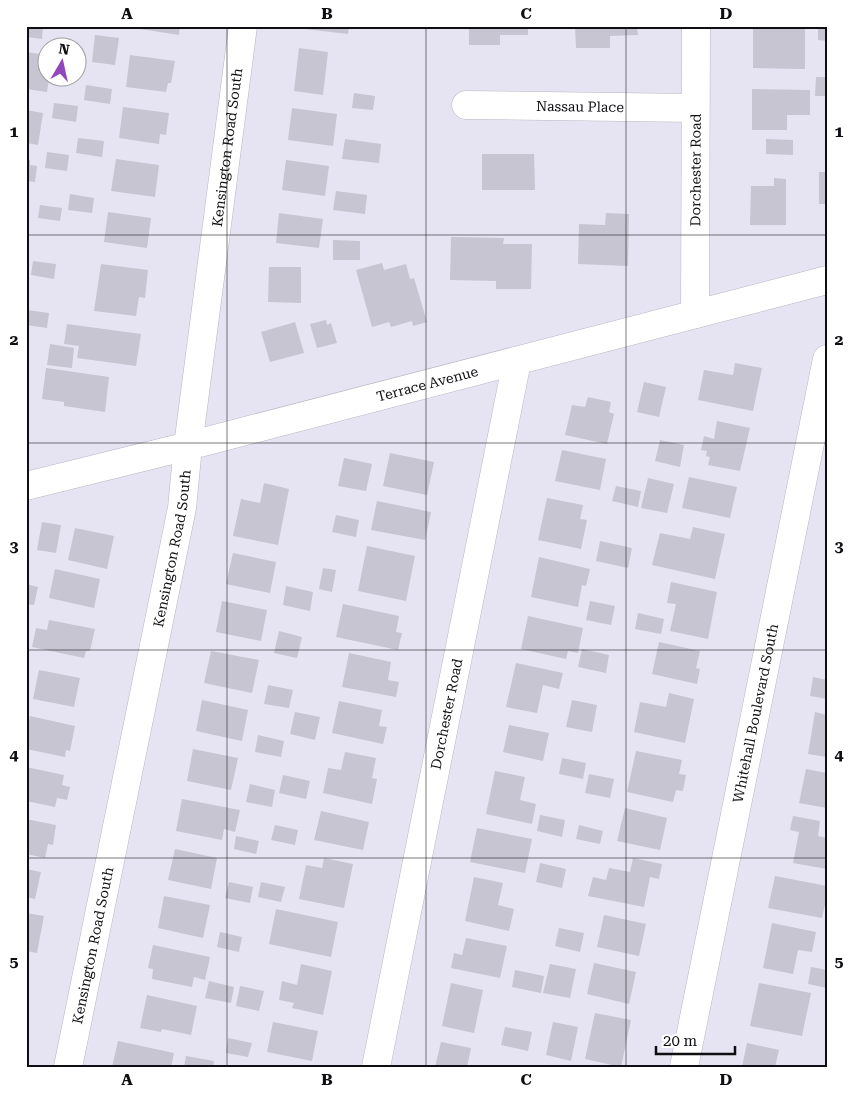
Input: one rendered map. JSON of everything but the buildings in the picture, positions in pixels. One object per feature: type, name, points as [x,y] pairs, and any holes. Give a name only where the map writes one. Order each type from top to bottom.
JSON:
[{"type":"street","name":"Kensington Road South","points":[[68,1067],[182,508],[188,446],[243,26]]},
{"type":"street","name":"Dorchester Road","points":[[695,314],[696,26]]},
{"type":"street","name":"Nassau Place","points":[[466,105],[695,108]]},
{"type":"street","name":"Terrace Avenue","points":[[26,486],[188,446],[827,280]]},
{"type":"street","name":"Whitehall Boulevard South","points":[[684,1067],[827,359]]},
{"type":"street","name":"Dorchester Road","points":[[376,1067],[517,361]]}]
